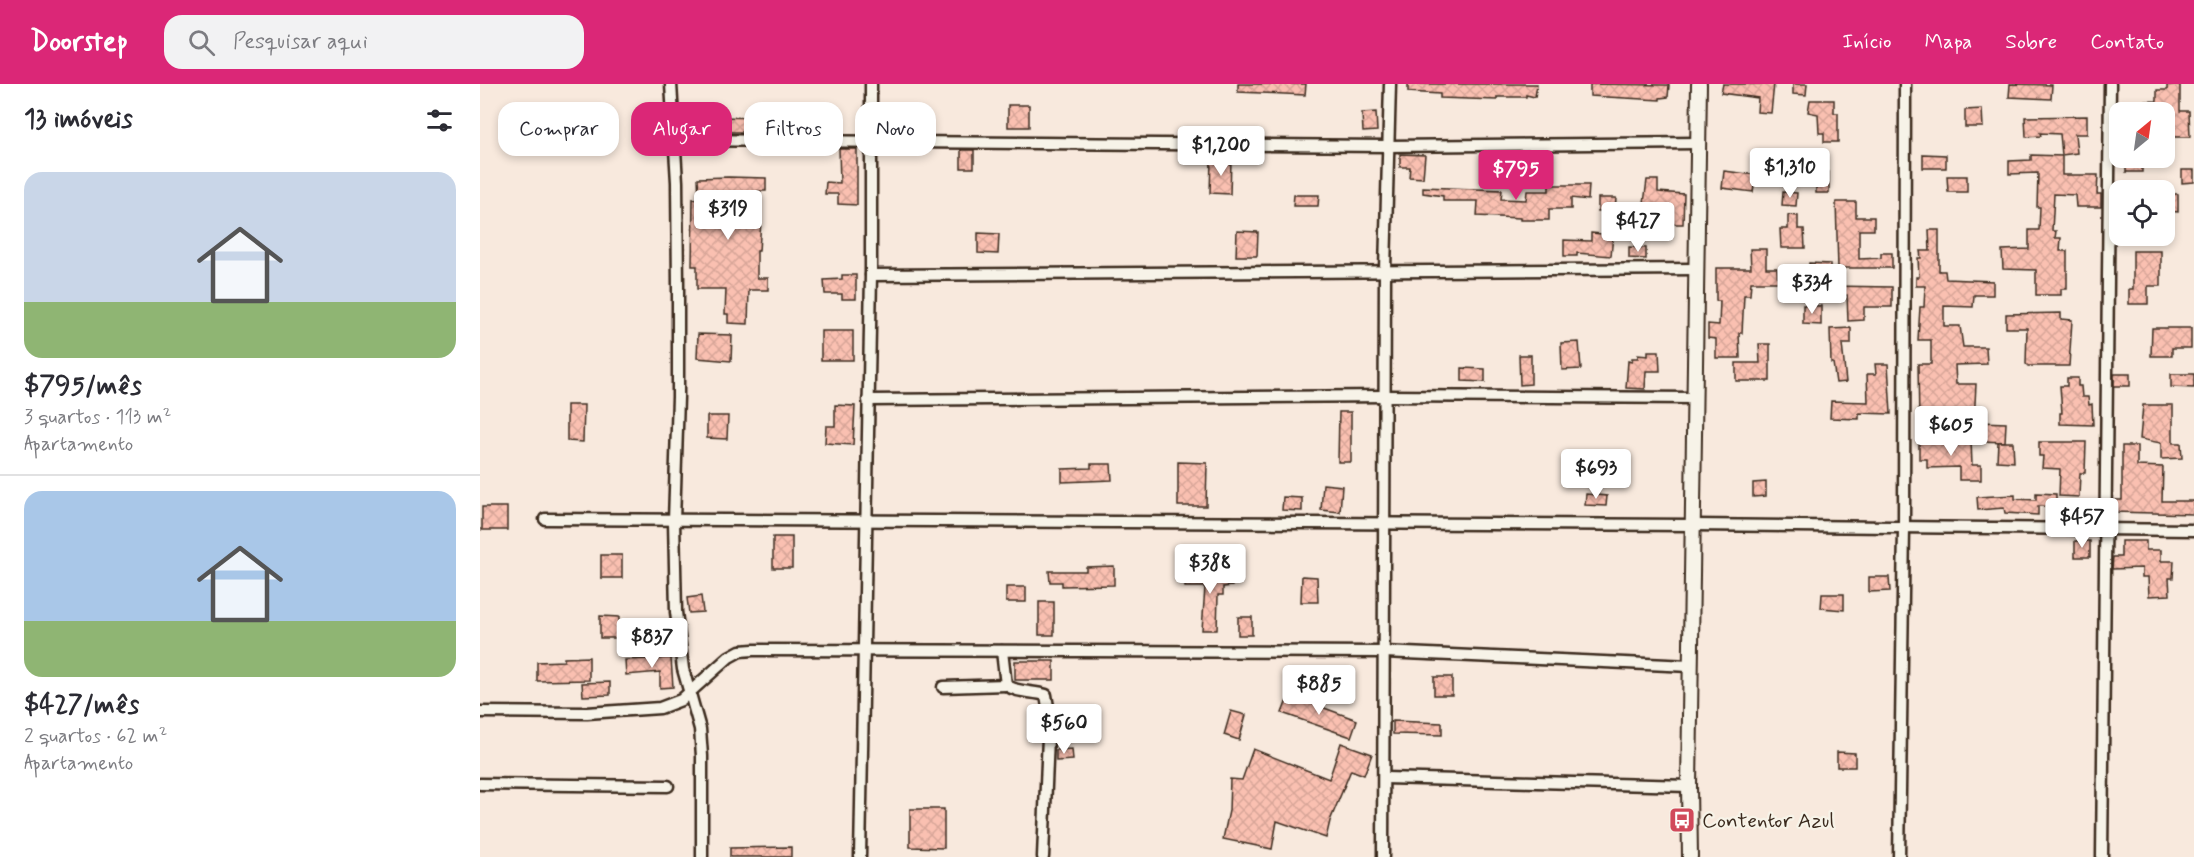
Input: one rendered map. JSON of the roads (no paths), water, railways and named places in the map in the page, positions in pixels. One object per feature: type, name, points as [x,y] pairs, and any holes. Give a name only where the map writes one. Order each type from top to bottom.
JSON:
[{"type":"street","points":[[671,84],[672,102]]},
{"type":"street","points":[[871,84],[871,102]]},
{"type":"street","points":[[1383,857],[1385,270],[1390,84]]},
{"type":"street","points":[[1690,857],[1690,666],[1699,84]]},
{"type":"street","points":[[1899,857],[1904,528],[1905,84]]},
{"type":"street","points":[[2102,857],[2110,84]]},
{"type":"street","points":[[732,140],[855,140]]},
{"type":"street","points":[[936,141],[1388,146],[1699,143]]},
{"type":"street","points":[[674,156],[678,386],[675,521],[678,643],[700,729],[702,857]]},
{"type":"street","points":[[860,857],[871,275],[870,156]]},
{"type":"street","points":[[871,275],[1697,269]]},
{"type":"street","points":[[868,400],[1385,396],[1694,398]]},
{"type":"street","points":[[545,519],[2194,530]]},
{"type":"street","points":[[480,712],[587,713],[673,705],[729,657],[740,651],[863,649],[1384,652],[1690,666]]},
{"type":"street","points":[[1002,651],[1006,685]]},
{"type":"street","points":[[943,687],[1006,685],[1013,690],[1026,690],[1046,695],[1049,713],[1043,857]]},
{"type":"street","points":[[1385,778],[1689,786]]},
{"type":"street","points":[[480,784],[668,786]]},
{"type":"place","name":"Contentor Azul","points":[[1682,820]]}]
